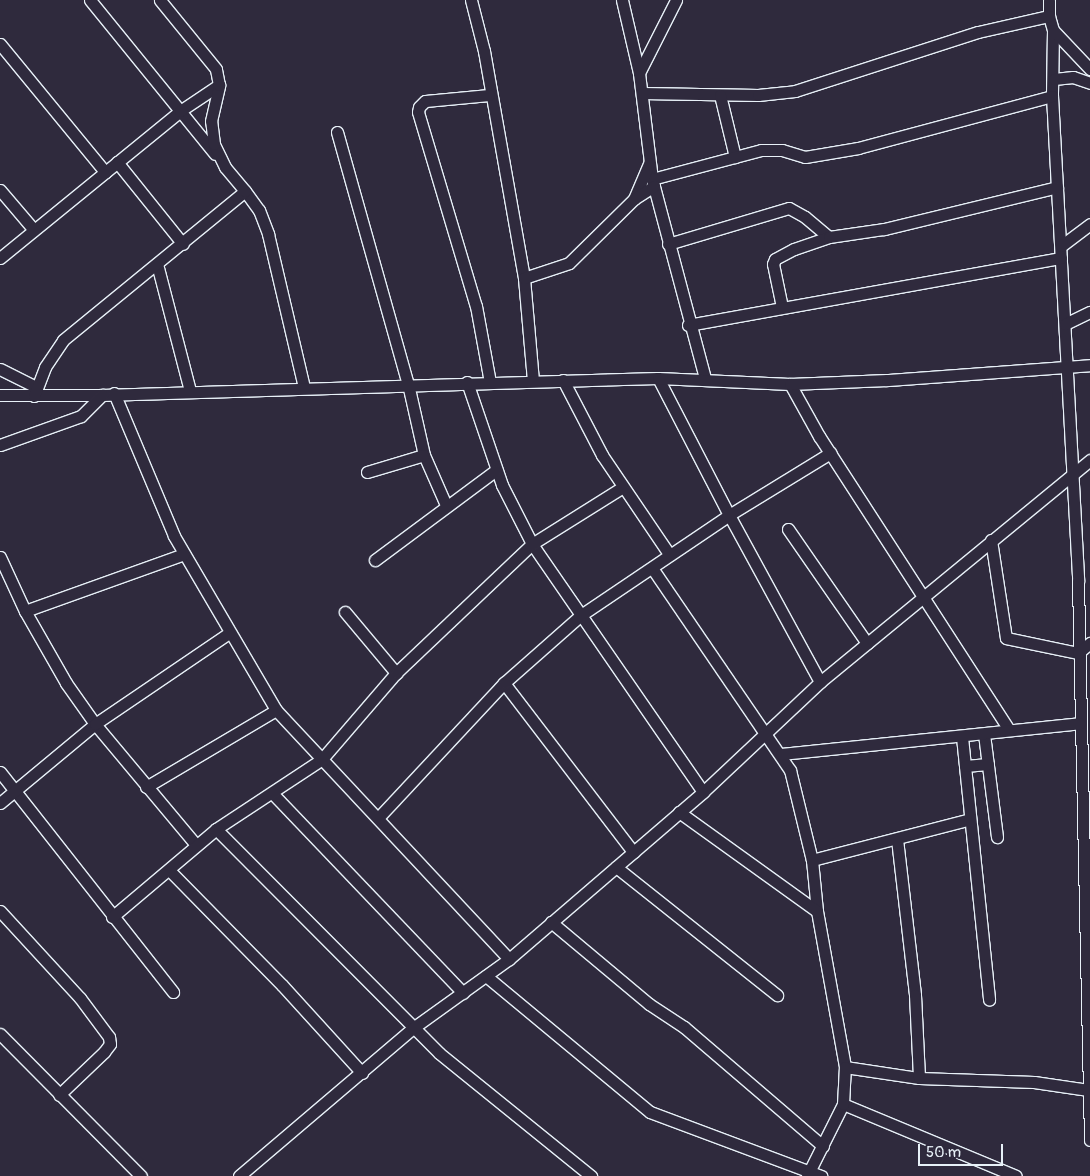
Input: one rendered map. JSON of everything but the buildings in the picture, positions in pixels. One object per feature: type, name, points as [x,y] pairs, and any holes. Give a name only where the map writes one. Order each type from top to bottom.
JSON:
[{"type":"street","points":[[90,0],[259,210],[268,234],[304,388]]},
{"type":"street","points":[[160,0],[216,68],[219,85],[212,131],[214,144],[225,167]]},
{"type":"street","points":[[471,0],[484,51],[490,95],[524,278],[533,381]]},
{"type":"street","points":[[622,0],[639,73],[653,183],[688,325],[705,378]]},
{"type":"street","points":[[639,73],[676,0]]},
{"type":"street","points":[[1049,0],[1049,16],[1053,30],[1054,79],[1052,96],[1078,580],[1078,653],[1084,701],[1079,723],[1087,868],[1090,1140]]},
{"type":"street","points":[[642,93],[720,95],[795,91],[978,32],[1049,16]]},
{"type":"street","points":[[1053,30],[1090,69]]},
{"type":"street","points":[[0,44],[105,172]]},
{"type":"street","points":[[1054,79],[1073,77],[1090,83]]},
{"type":"street","points":[[0,258],[180,111],[219,85]]},
{"type":"street","points":[[490,95],[425,101],[418,107],[476,306],[490,382]]},
{"type":"street","points":[[720,95],[735,157]]},
{"type":"street","points":[[524,278],[569,263],[634,199],[653,183],[735,157],[769,149],[805,157],[858,148],[1052,96]]},
{"type":"street","points":[[337,132],[408,384],[424,455],[446,505]]},
{"type":"street","points":[[117,162],[183,244]]},
{"type":"street","points":[[634,199],[649,163]]},
{"type":"street","points":[[782,307],[772,270],[775,259],[829,237],[884,229],[1057,187]]},
{"type":"street","points":[[0,190],[34,230]]},
{"type":"street","points":[[35,391],[62,340],[183,244],[245,191]]},
{"type":"street","points":[[668,244],[789,208],[829,237]]},
{"type":"street","points":[[1060,246],[1090,224]]},
{"type":"street","points":[[688,325],[1061,258]]},
{"type":"street","points":[[157,264],[190,391]]},
{"type":"street","points":[[1065,324],[1090,312]]},
{"type":"street","points":[[0,395],[35,391],[108,394],[467,382],[658,378],[705,378],[790,384],[1067,368],[1090,365]]},
{"type":"street","points":[[0,369],[35,391]]},
{"type":"street","points":[[658,378],[729,516],[820,682]]},
{"type":"street","points":[[563,380],[589,432],[623,487],[669,554]]},
{"type":"street","points":[[467,382],[496,470],[532,544],[703,792]]},
{"type":"street","points":[[790,384],[830,453],[921,596],[1010,730]]},
{"type":"street","points":[[0,445],[81,416],[108,394]]},
{"type":"street","points":[[108,394],[160,507],[184,554],[276,710],[509,959]]},
{"type":"street","points":[[378,818],[504,683],[581,614],[652,568],[669,554],[830,453]]},
{"type":"street","points":[[367,472],[424,455]]},
{"type":"street","points":[[239,1176],[413,1028],[509,959],[703,792],[820,682],[921,596],[1090,460]]},
{"type":"street","points":[[375,560],[446,505],[496,470]]},
{"type":"street","points":[[112,917],[216,829],[273,794],[322,759],[396,674],[532,544],[623,487]]},
{"type":"street","points":[[788,529],[867,643]]},
{"type":"street","points":[[991,540],[1006,638],[1078,653]]},
{"type":"street","points":[[25,611],[184,554]]},
{"type":"street","points":[[0,557],[25,611],[52,661],[96,724],[146,787],[196,845]]},
{"type":"street","points":[[486,976],[650,1112],[813,1174],[823,1146],[843,1104],[845,1067],[817,911],[812,860],[794,782],[781,754],[764,734],[652,568]]},
{"type":"street","points":[[1078,580],[1090,578]]},
{"type":"street","points":[[345,612],[396,674]]},
{"type":"street","points":[[0,803],[96,724],[229,632]]},
{"type":"street","points":[[1078,653],[1090,643]]},
{"type":"street","points":[[504,683],[633,852]]},
{"type":"street","points":[[146,787],[276,710]]},
{"type":"street","points":[[781,754],[962,737],[1079,723]]},
{"type":"street","points":[[984,734],[997,836]]},
{"type":"street","points":[[962,737],[989,1000]]},
{"type":"street","points":[[964,766],[988,764]]},
{"type":"street","points":[[0,772],[112,917],[173,992]]},
{"type":"street","points":[[273,794],[463,993]]},
{"type":"street","points":[[679,812],[817,911]]},
{"type":"street","points":[[812,860],[897,839],[970,818]]},
{"type":"street","points":[[216,829],[439,1053],[591,1176]]},
{"type":"street","points":[[897,839],[914,995],[919,1078]]},
{"type":"street","points":[[616,866],[777,995]]},
{"type":"street","points":[[169,870],[282,985],[362,1073]]},
{"type":"street","points":[[0,911],[80,998],[109,1037],[110,1044],[104,1052],[58,1095]]},
{"type":"street","points":[[551,922],[649,1004],[684,1027],[823,1146]]},
{"type":"street","points":[[0,1034],[58,1095],[141,1176]]},
{"type":"street","points":[[845,1067],[919,1078],[1034,1082],[1088,1090]]},
{"type":"street","points":[[843,1104],[1016,1176]]}]
